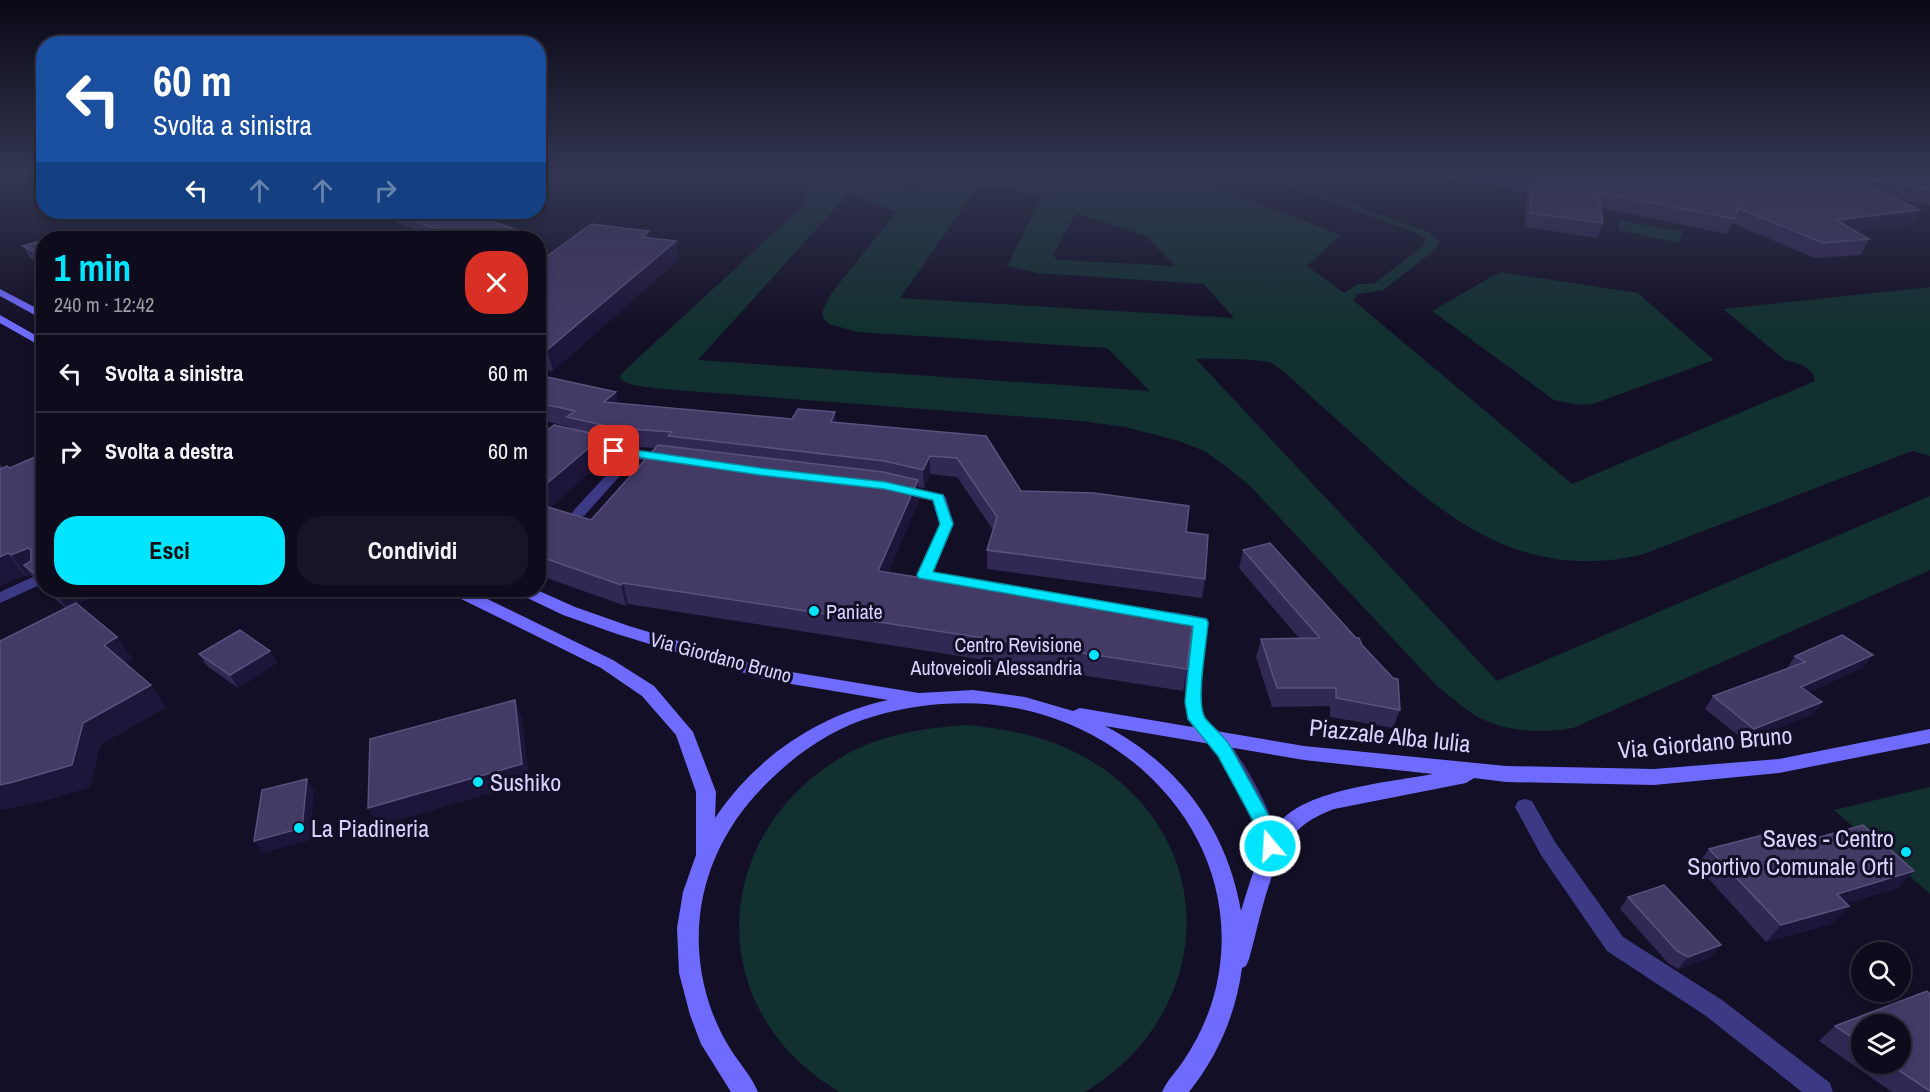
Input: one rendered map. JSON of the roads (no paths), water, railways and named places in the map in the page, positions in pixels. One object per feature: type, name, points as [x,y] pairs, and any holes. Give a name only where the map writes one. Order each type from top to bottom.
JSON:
[{"type":"main road","points":[[0,292],[36,312]]},
{"type":"main road","points":[[0,318],[36,340]]},
{"type":"main road","points":[[472,597],[607,664],[648,691],[684,732],[706,792],[704,859]]},
{"type":"main road","name":"Via Giordano Bruno","points":[[539,597],[568,611],[623,630],[767,674],[924,699]]},
{"type":"main road","name":"Piazzale Alba Iulia","points":[[746,1092],[711,1041],[698,1010],[690,978],[689,916],[694,887],[712,841],[732,807],[757,778],[785,754],[817,733],[852,717],[887,705],[924,699],[954,696],[985,697],[1305,753],[1481,772]]},
{"type":"main road","name":"Piazzale Alba Iulia","points":[[1045,708],[1097,728],[1144,759],[1184,799],[1205,831],[1221,866],[1233,925],[1232,966],[1222,1008]]},
{"type":"main road","name":"Via Giordano Bruno","points":[[1481,772],[1654,777],[1779,766],[1930,736]]},
{"type":"main road","name":"Piazzale Alba Iulia","points":[[1174,1092],[1205,1048],[1222,1008],[1268,863],[1285,830],[1294,821],[1316,807],[1333,801],[1481,772]]},
{"type":"street","points":[[571,441],[632,455],[678,461]]},
{"type":"street","points":[[579,513],[632,455]]},
{"type":"street","points":[[885,486],[939,498],[946,524],[924,575],[1101,606]]},
{"type":"street","points":[[0,598],[36,581]]},
{"type":"street","points":[[1156,615],[1201,622],[1193,702],[1196,719],[1217,739],[1266,827],[1270,846],[1268,863]]},
{"type":"street","points":[[1525,807],[1554,860],[1595,915],[1603,932],[1615,944],[1714,1008],[1821,1092]]},
{"type":"place","name":"Paniate","points":[[814,611]]},
{"type":"place","name":"Centro Revisione Autoveicoli Alessandria","points":[[1094,655]]},
{"type":"place","name":"Sushiko","points":[[478,782]]},
{"type":"place","name":"La Piadineria","points":[[299,828]]},
{"type":"place","name":"Saves - Centro Sportivo Comunale Orti","points":[[1906,852]]}]
